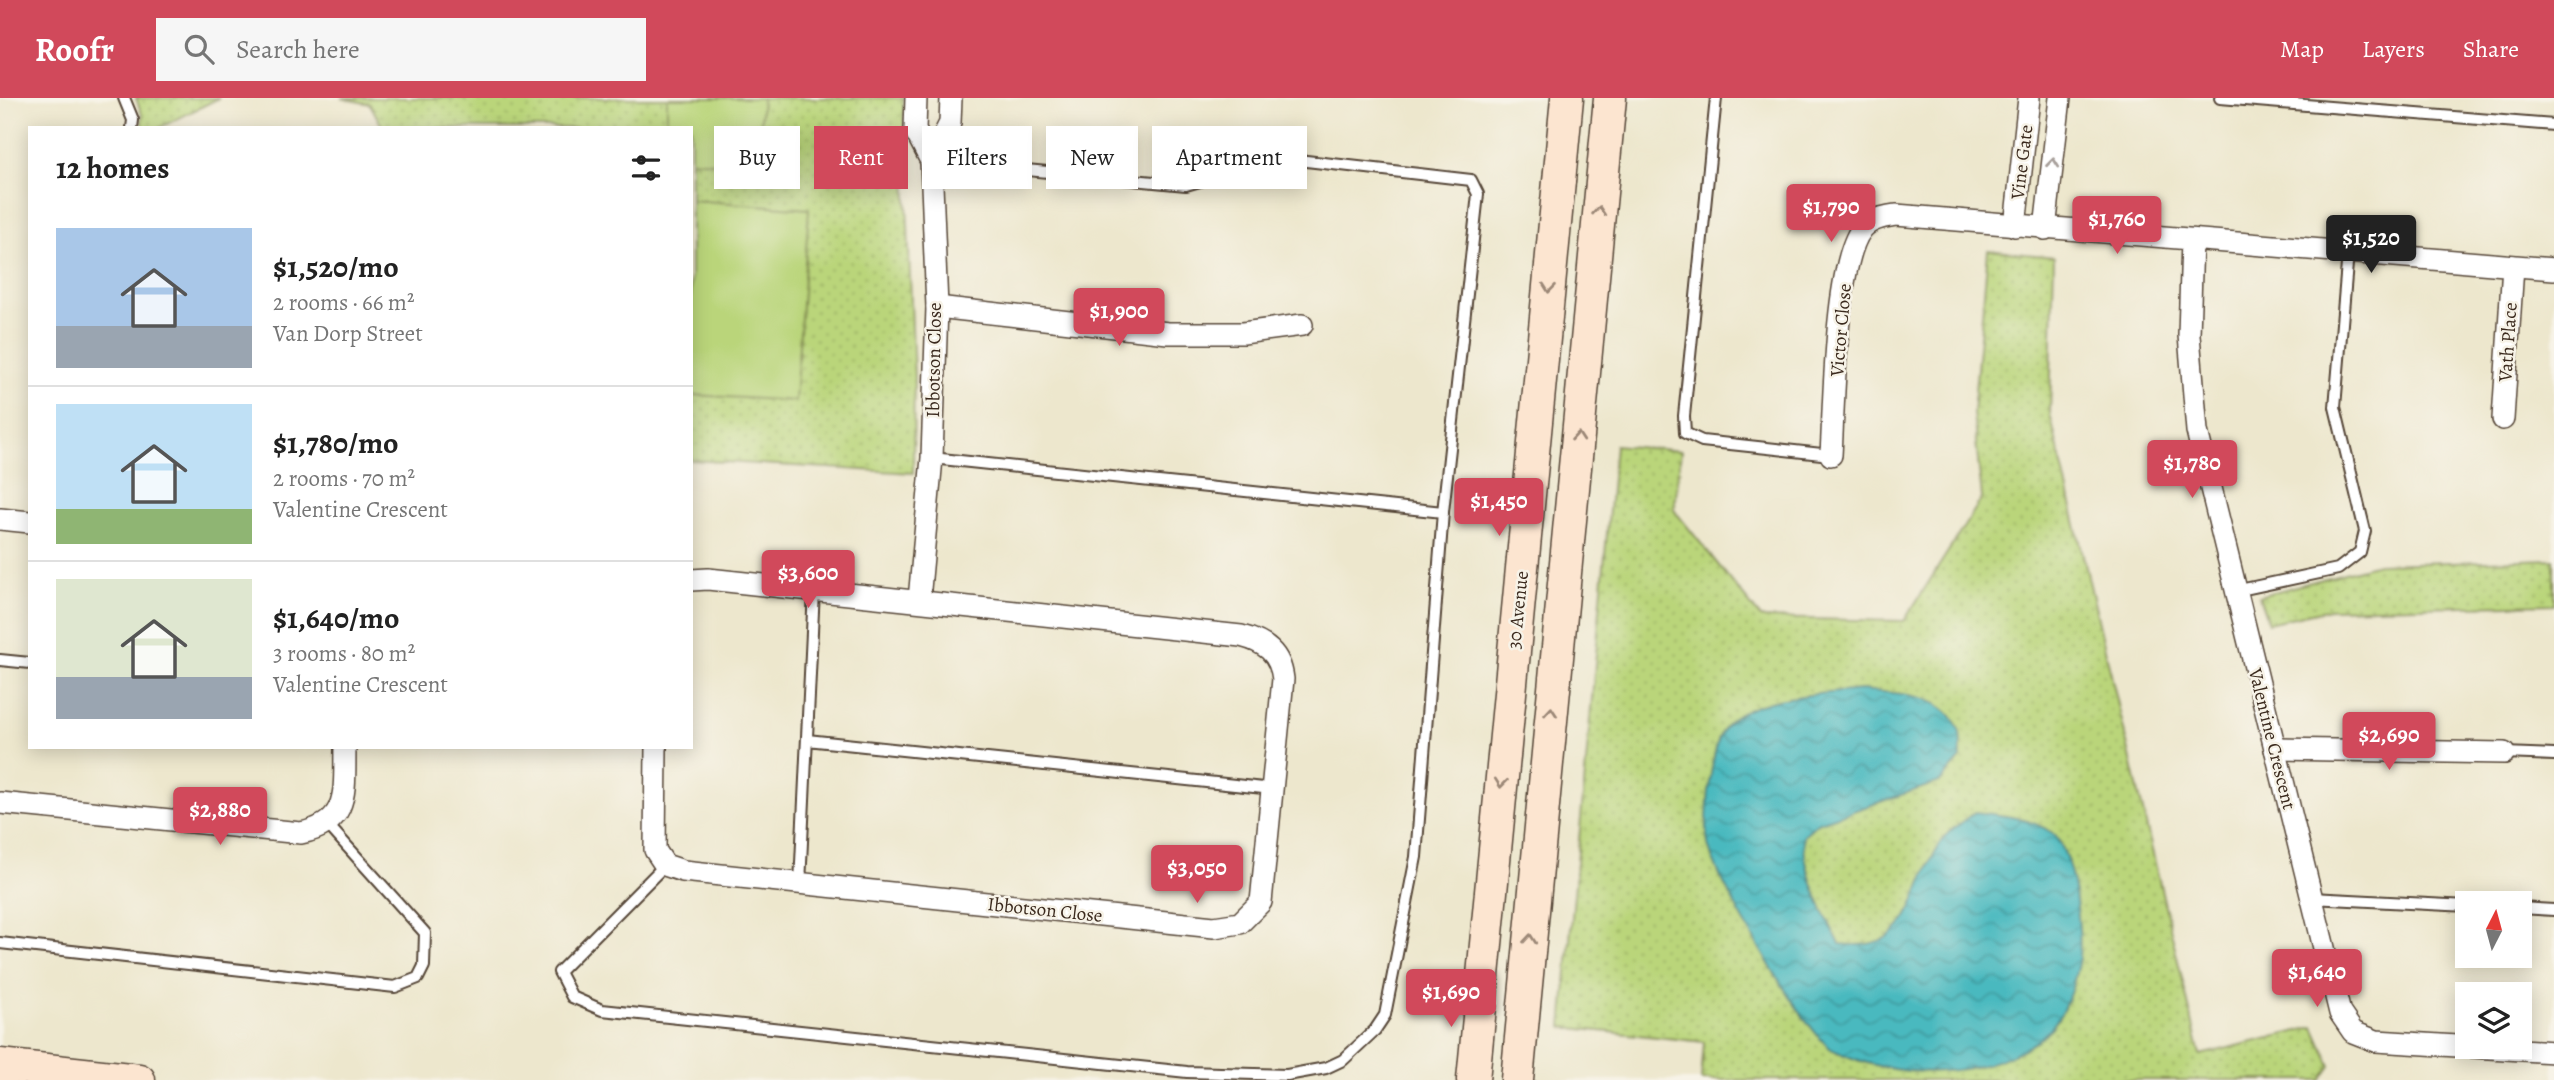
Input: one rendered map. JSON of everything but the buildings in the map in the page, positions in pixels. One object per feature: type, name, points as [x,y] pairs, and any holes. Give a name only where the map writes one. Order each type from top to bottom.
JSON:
[{"type":"main road","name":"30 Avenue","points":[[1473,1080],[1567,98]]},
{"type":"main road","points":[[1517,1080],[1610,98]]},
{"type":"main road","points":[[1457,1080],[1482,984]]},
{"type":"main road","points":[[0,1065],[139,1080]]},
{"type":"street","name":"Ibbotson Close","points":[[916,98],[915,130],[922,143]]},
{"type":"street","name":"Ibbotson Close","points":[[948,126],[951,98]]},
{"type":"street","name":"Vine Gate","points":[[2015,226],[2029,98]]},
{"type":"street","name":"Vine Gate","points":[[2045,229],[2060,98]]},
{"type":"street","name":"Ibbotson Close","points":[[919,600],[932,457],[936,307],[933,189]]},
{"type":"street","name":"Victor Close","points":[[1831,455],[1848,258],[1864,226],[1878,219],[1896,215],[2554,269]]},
{"type":"street","name":"Valentine Crescent","points":[[2192,240],[2189,335],[2197,431],[2340,1013],[2353,1032],[2376,1041],[2554,1052]]},
{"type":"street","name":"Vath Place","points":[[2503,419],[2513,266]]},
{"type":"street","points":[[936,307],[1168,332],[1243,333],[1302,325]]},
{"type":"street","points":[[0,519],[28,523]]},
{"type":"street","name":"Ibbotson Close","points":[[665,865],[683,871],[800,884],[1227,927],[1249,917],[1261,902],[1273,789],[1282,666],[1277,655],[1256,640],[919,600],[708,579],[693,580]]},
{"type":"street","points":[[0,803],[290,833],[316,830],[328,825],[341,807],[345,749]]},
{"type":"street","points":[[656,749],[654,850],[665,865]]},
{"type":"street","points":[[2275,749],[2504,753]]},
{"type":"lane","points":[[124,98],[133,120],[132,126]]},
{"type":"lane","points":[[1716,98],[1684,416],[1685,433],[1702,441],[1831,455]]},
{"type":"lane","points":[[2220,98],[2554,125]]},
{"type":"lane","points":[[665,865],[559,972],[572,997],[601,1010],[1186,1072],[1287,1074],[1326,1068],[1343,1060],[1375,1030],[1385,1015],[1416,857],[1443,512],[1478,194],[1471,180],[1289,159],[1266,162],[1186,185],[1032,170]]},
{"type":"lane","points":[[2235,591],[2338,569],[2360,552],[2365,531],[2335,407],[2348,252]]},
{"type":"lane","points":[[932,457],[1443,512]]},
{"type":"lane","points":[[800,884],[814,590]]},
{"type":"lane","points":[[0,660],[28,663]]},
{"type":"lane","points":[[807,740],[1273,789]]},
{"type":"lane","points":[[2504,753],[2554,755]]},
{"type":"lane","points":[[0,943],[395,987],[418,978],[424,966],[425,933],[328,825]]},
{"type":"lane","points":[[2311,898],[2455,905]]},
{"type":"lane","points":[[2532,908],[2554,909]]},
{"type":"green space","points":[[136,98],[219,98],[163,126],[142,126],[142,115]]},
{"type":"green space","points":[[341,98],[903,98],[904,126],[814,126],[814,189],[907,189],[914,377],[913,473],[693,460],[693,126],[382,126],[370,104]]},
{"type":"green space","points":[[667,98],[762,98],[760,126],[714,126],[714,162],[693,160],[693,126],[667,126]]},
{"type":"green space","points":[[693,200],[809,209],[795,401],[693,395]]},
{"type":"green space","points":[[1988,250],[2054,257],[2050,414],[2200,1055],[2314,1027],[2331,1066],[2321,1080],[1701,1080],[1704,1042],[1562,1027],[1615,445],[1681,451],[1674,510],[1761,618],[1904,621],[1982,498],[1973,413]]},
{"type":"green space","points":[[2554,559],[2554,604],[2329,609],[2268,623],[2259,596],[2378,564]]},
{"type":"water","points":[[1861,690],[1917,697],[1942,708],[1952,717],[1959,730],[1961,758],[1940,782],[1817,823],[1803,836],[1810,878],[1840,944],[1865,944],[1884,939],[1898,928],[1908,914],[1942,840],[1975,812],[2014,818],[2042,827],[2059,841],[2065,855],[2075,894],[2079,951],[2072,986],[2064,1008],[2051,1028],[2034,1043],[1987,1064],[1935,1072],[1909,1071],[1857,1060],[1833,1050],[1803,1017],[1763,954],[1714,862],[1708,844],[1708,801],[1716,747],[1726,725],[1753,707],[1771,702]]}]
